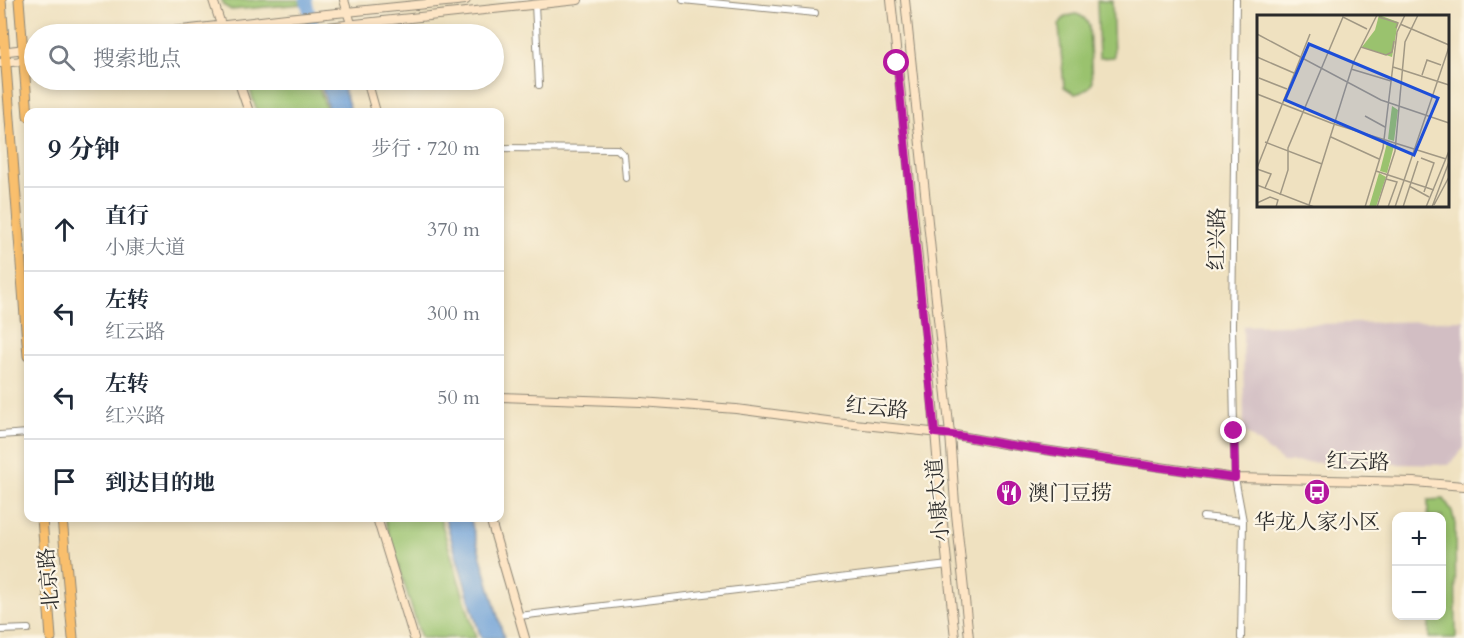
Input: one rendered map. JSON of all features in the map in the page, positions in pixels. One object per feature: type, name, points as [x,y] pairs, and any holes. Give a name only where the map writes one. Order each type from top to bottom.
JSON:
[{"type":"main road","points":[[1,0],[3,62],[24,309]]},
{"type":"main road","points":[[3,62],[24,61],[19,0]]},
{"type":"main road","points":[[213,0],[221,24]]},
{"type":"main road","points":[[344,0],[351,24],[578,0]]},
{"type":"main road","points":[[255,24],[287,18],[466,0]]},
{"type":"main road","name":"小康大道","points":[[891,0],[955,638]]},
{"type":"main road","name":"小康大道","points":[[905,0],[969,638]]},
{"type":"main road","points":[[3,51],[23,49]]},
{"type":"main road","points":[[26,90],[27,108]]},
{"type":"main road","points":[[241,90],[248,108]]},
{"type":"main road","points":[[370,90],[375,108]]},
{"type":"main road","name":"红云路","points":[[504,397],[736,409],[950,434],[1235,478],[1402,482],[1464,486]]},
{"type":"main road","name":"北京路","points":[[42,522],[51,638]]},
{"type":"main road","name":"北京路","points":[[62,522],[73,638]]},
{"type":"main road","points":[[378,522],[414,638]]},
{"type":"main road","points":[[491,522],[525,638]]},
{"type":"street","points":[[683,0],[815,13]]},
{"type":"street","name":"红兴路","points":[[1236,0],[1232,326],[1235,478],[1243,521],[1241,638]]},
{"type":"street","points":[[535,4],[539,85]]},
{"type":"street","points":[[504,148],[617,149],[624,155],[626,178]]},
{"type":"street","points":[[0,435],[24,433]]},
{"type":"street","points":[[1203,517],[1243,521]]},
{"type":"street","points":[[519,616],[948,565]]},
{"type":"street","points":[[0,630],[28,629]]},
{"type":"shaded area","points":[[1464,320],[1464,448],[1449,465],[1283,462],[1244,431],[1243,326]]},
{"type":"green space","points":[[222,0],[301,0],[302,4],[231,10],[223,5]]},
{"type":"green space","points":[[1097,1],[1112,1],[1114,57],[1099,58]]},
{"type":"green space","points":[[1076,14],[1084,18],[1089,26],[1092,83],[1085,90],[1075,94],[1064,87],[1059,26],[1066,17]]},
{"type":"green space","points":[[250,90],[320,90],[326,108],[256,108]]},
{"type":"green space","points":[[1444,499],[1452,511],[1455,524],[1456,638],[1429,638],[1429,620],[1446,620],[1446,512],[1428,512],[1428,500]]},
{"type":"green space","points":[[385,522],[441,522],[476,638],[421,638]]},
{"type":"water","points":[[323,90],[344,90],[350,108],[328,108]]},
{"type":"water","points":[[446,522],[471,522],[504,638],[481,638]]},
{"type":"waterway","points":[[306,0],[312,24]]},
{"type":"place","name":"华龙人家小区","points":[[1317,492]]},
{"type":"place","name":"澳门豆捞","points":[[1009,493]]},
{"type":"route","points":[[897,63],[935,433],[1235,478],[1234,431]]}]
